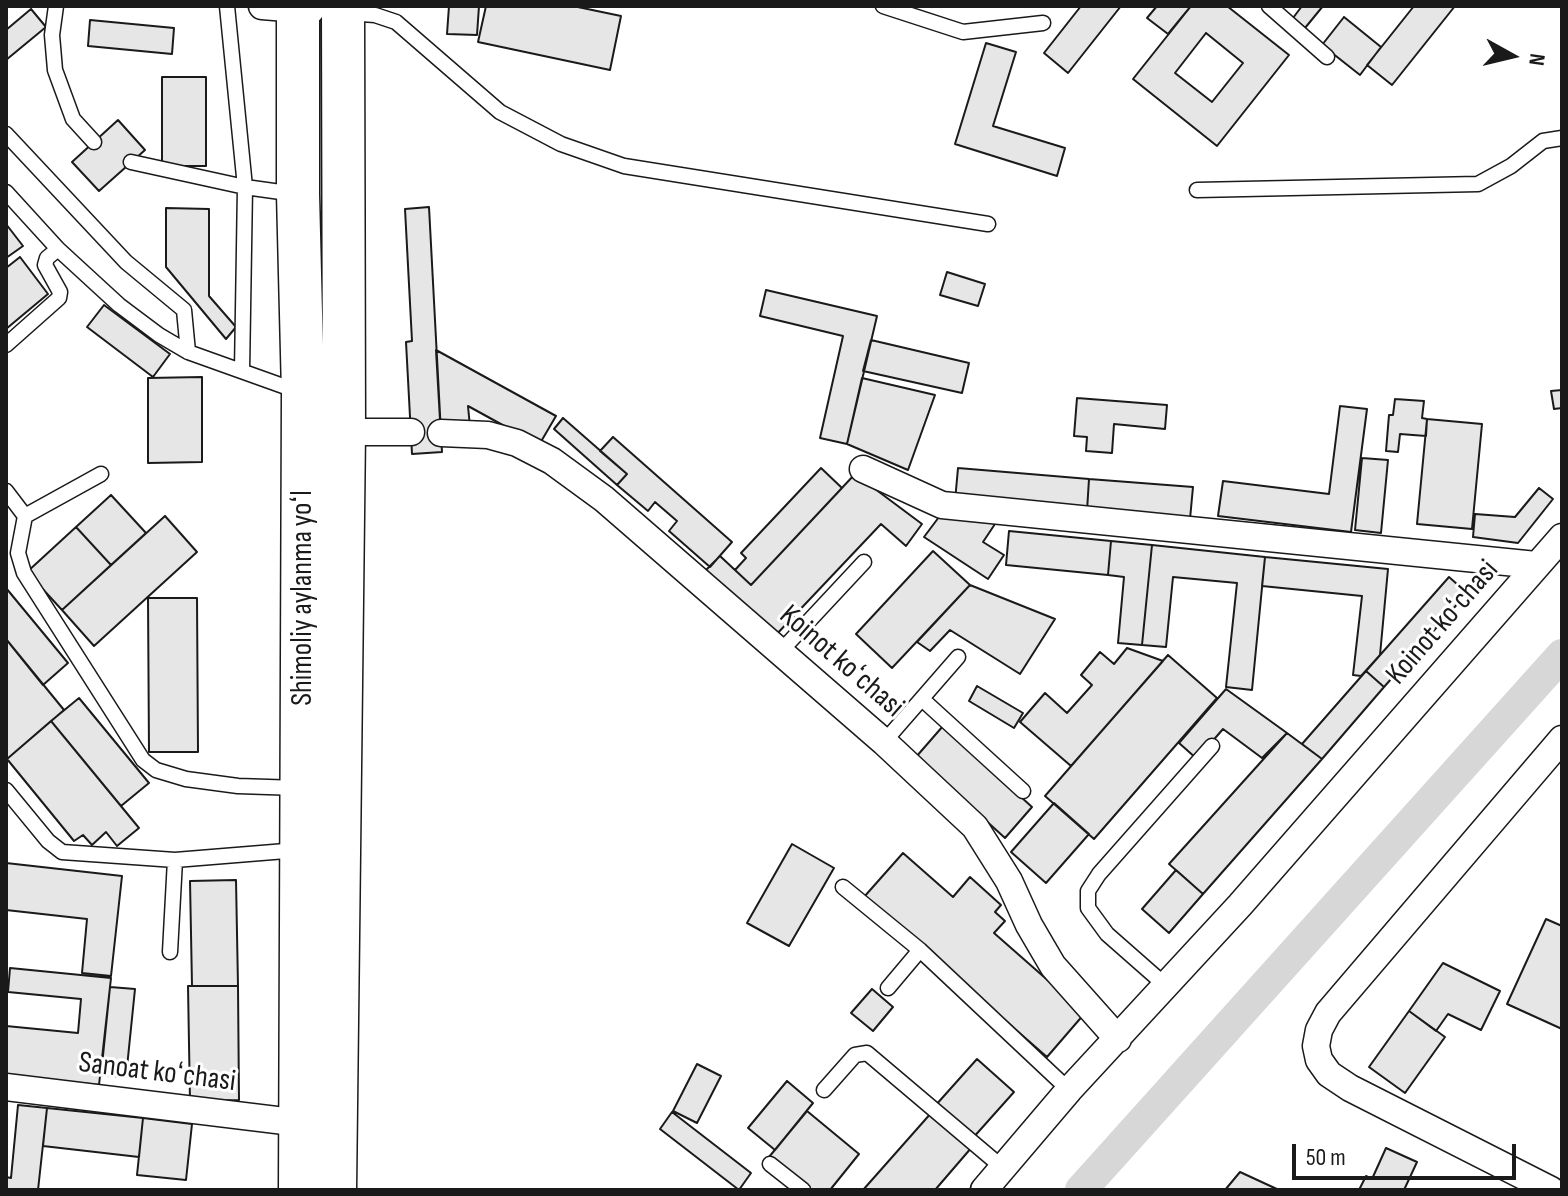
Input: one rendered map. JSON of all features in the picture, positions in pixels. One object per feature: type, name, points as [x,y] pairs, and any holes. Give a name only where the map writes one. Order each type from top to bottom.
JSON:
[{"type":"main road","name":"Shimoliy aylanma yoʻl","points":[[286,7],[298,194],[303,393],[300,1190]]},
{"type":"main road","name":"Shimoliy aylanma yoʻl","points":[[335,1190],[344,432],[343,9]]},
{"type":"street","points":[[286,7],[343,9]]},
{"type":"street","points":[[344,432],[411,432]]},
{"type":"street","name":"Koinot koʻchasi","points":[[441,433],[488,435],[517,443],[552,461],[604,499],[884,742],[975,827],[1009,881],[1029,925],[1053,966],[1118,1039]]},
{"type":"street","points":[[863,469],[942,505],[1536,565]]},
{"type":"street","name":"Koinot koʻchasi","points":[[984,1190],[1069,1090],[1240,905],[1562,537]]},
{"type":"street","points":[[1551,1190],[1350,1088],[1329,1074],[1319,1060],[1316,1046],[1319,1030],[1328,1013],[1562,739]]},
{"type":"street","name":"Sanoat koʻchasi","points":[[6,1087],[301,1123]]},
{"type":"lane","points":[[56,6],[52,35],[55,70],[73,119],[94,142]]},
{"type":"lane","points":[[227,6],[245,187],[242,371]]},
{"type":"lane","points":[[883,6],[963,32],[1043,23]]},
{"type":"lane","points":[[1269,6],[1327,57]]},
{"type":"lane","points":[[343,9],[396,22],[500,112],[561,144],[624,166],[988,224]]},
{"type":"lane","points":[[6,134],[126,262],[184,310],[188,352]]},
{"type":"lane","points":[[1197,190],[1478,184],[1511,166],[1543,141],[1562,138]]},
{"type":"lane","points":[[131,162],[245,187],[298,194]]},
{"type":"lane","points":[[6,192],[58,249],[119,305],[159,335],[188,352],[303,393]]},
{"type":"lane","points":[[6,345],[59,298],[60,292],[45,265],[47,258],[58,249]]},
{"type":"lane","points":[[25,516],[101,474]]},
{"type":"lane","points":[[6,491],[25,516],[18,553],[24,573],[143,760],[156,770],[186,779],[262,788],[303,788]]},
{"type":"lane","points":[[780,652],[864,562]]},
{"type":"lane","points":[[884,742],[958,657]]},
{"type":"lane","points":[[922,699],[1023,791]]},
{"type":"lane","points":[[1165,985],[1107,934],[1088,908],[1088,891],[1099,874],[1212,746]]},
{"type":"lane","points":[[6,790],[48,841],[62,852],[175,860],[302,849]]},
{"type":"lane","points":[[170,952],[175,860]]},
{"type":"lane","points":[[843,887],[920,950],[1069,1090]]},
{"type":"lane","points":[[888,988],[920,950]]},
{"type":"lane","points":[[824,1090],[855,1055],[867,1053],[1003,1168]]},
{"type":"lane","points":[[770,1164],[803,1190]]},
{"type":"building","points":[[449,6],[479,6],[477,35],[447,34]]},
{"type":"building","points":[[486,6],[573,6],[621,16],[610,70],[478,42]]},
{"type":"building","points":[[1081,6],[1121,6],[1068,73],[1044,53]]},
{"type":"building","points":[[1157,6],[1191,6],[1168,34],[1147,18]]},
{"type":"building","points":[[1191,6],[1227,6],[1289,55],[1217,146],[1133,79]],"holes":[[[1206,33],[1243,63],[1212,102],[1175,73]]]},
{"type":"building","points":[[1302,6],[1323,6],[1305,28],[1293,18]]},
{"type":"building","points":[[1414,6],[1455,6],[1392,85],[1367,65]]},
{"type":"building","points":[[31,9],[46,27],[6,60],[6,30]]},
{"type":"building","points":[[1344,17],[1381,47],[1360,75],[1322,45]]},
{"type":"building","points":[[90,20],[174,28],[172,54],[88,46]]},
{"type":"building","points":[[986,43],[1016,52],[993,126],[1065,148],[1057,176],[955,144]]},
{"type":"building","points":[[162,77],[206,77],[206,166],[162,166]]},
{"type":"building","points":[[118,120],[145,150],[99,191],[72,162]]},
{"type":"building","points":[[429,207],[442,452],[412,454],[406,342],[412,341],[405,209]]},
{"type":"building","points":[[166,208],[209,209],[209,296],[236,327],[226,339],[166,267]]},
{"type":"building","points":[[6,224],[23,246],[6,258]]},
{"type":"building","points":[[20,257],[48,294],[6,329],[6,268]]},
{"type":"building","points":[[947,272],[985,284],[978,306],[940,295]]},
{"type":"building","points":[[766,290],[877,316],[847,444],[820,438],[843,336],[760,316]]},
{"type":"building","points":[[104,305],[170,354],[153,377],[87,327]]},
{"type":"building","points":[[871,340],[969,363],[962,393],[863,371]]},
{"type":"building","points":[[436,350],[556,416],[539,445],[468,406],[470,427],[440,420]]},
{"type":"building","points":[[202,377],[202,462],[148,463],[148,378]]},
{"type":"building","points":[[862,378],[935,395],[908,470],[847,444]]},
{"type":"building","points":[[1562,390],[1562,408],[1554,409],[1551,391]]},
{"type":"building","points":[[1077,398],[1167,405],[1165,429],[1114,424],[1112,453],[1086,451],[1087,437],[1074,436]]},
{"type":"building","points":[[1395,399],[1424,401],[1422,418],[1427,419],[1426,436],[1400,434],[1398,452],[1386,451],[1389,415],[1393,415]]},
{"type":"building","points":[[1340,406],[1367,409],[1351,532],[1218,516],[1223,481],[1329,494]]},
{"type":"building","points":[[563,418],[627,474],[617,485],[554,429]]},
{"type":"building","points":[[1427,419],[1482,424],[1472,529],[1417,524]]},
{"type":"building","points":[[613,437],[732,542],[710,567],[669,531],[677,521],[655,502],[648,511],[617,485],[627,474],[600,451]]},
{"type":"building","points":[[1362,458],[1388,460],[1381,533],[1355,530]]},
{"type":"building","points":[[821,468],[842,488],[751,585],[735,570],[746,558],[741,553]]},
{"type":"building","points":[[958,468],[1089,479],[1087,511],[955,501]]},
{"type":"building","points":[[855,474],[922,524],[906,546],[881,524],[774,637],[705,571],[720,556],[751,585]]},
{"type":"building","points":[[1089,479],[1193,487],[1190,519],[1087,511]]},
{"type":"building","points":[[1539,488],[1553,499],[1518,543],[1473,537],[1475,514],[1515,517]]},
{"type":"building","points":[[111,495],[146,533],[111,565],[76,527]]},
{"type":"building","points":[[945,509],[995,524],[983,542],[1004,555],[988,579],[924,537]]},
{"type":"building","points":[[165,516],[197,552],[94,646],[62,610]]},
{"type":"building","points":[[76,527],[111,565],[62,610],[27,572]]},
{"type":"building","points":[[1009,531],[1111,541],[1108,575],[1006,565]]},
{"type":"building","points":[[1111,541],[1152,545],[1142,645],[1118,643],[1124,577],[1108,575]]},
{"type":"building","points":[[1152,545],[1265,557],[1252,690],[1226,687],[1237,583],[1173,577],[1166,647],[1142,645]]},
{"type":"building","points":[[933,551],[970,585],[892,668],[856,634]]},
{"type":"building","points":[[1265,557],[1388,569],[1380,655],[1361,676],[1353,675],[1362,596],[1262,586]]},
{"type":"building","points":[[1449,577],[1467,593],[1384,687],[1366,671]]},
{"type":"building","points":[[970,585],[1055,619],[1020,674],[950,630],[930,651],[917,642]]},
{"type":"building","points":[[6,588],[68,663],[43,685],[6,639]]},
{"type":"building","points":[[148,598],[197,598],[198,752],[149,752]]},
{"type":"building","points":[[6,639],[64,710],[7,759],[6,758]]},
{"type":"building","points":[[1127,648],[1163,661],[1071,766],[1020,722],[1045,693],[1067,713],[1092,685],[1081,675],[1100,652],[1114,664]]},
{"type":"building","points":[[1168,655],[1217,698],[1094,839],[1045,796]]},
{"type":"building","points":[[1366,671],[1384,687],[1322,759],[1302,744]]},
{"type":"building","points":[[977,686],[1023,713],[1014,728],[969,701]]},
{"type":"building","points":[[1226,689],[1287,733],[1262,758],[1223,729],[1197,759],[1179,743]]},
{"type":"building","points":[[79,698],[149,783],[121,806],[51,721]]},
{"type":"building","points":[[51,721],[139,828],[117,846],[106,832],[92,845],[83,835],[74,841],[7,759]]},
{"type":"building","points":[[943,726],[1032,807],[1005,838],[916,757]]},
{"type":"building","points":[[1287,733],[1322,759],[1203,894],[1169,864]]},
{"type":"building","points":[[1054,803],[1089,834],[1046,883],[1011,852]]},
{"type":"building","points":[[792,844],[834,868],[789,946],[747,923]]},
{"type":"building","points":[[903,853],[953,897],[970,877],[1001,905],[995,912],[1005,921],[994,933],[1085,1013],[1047,1057],[864,897]]},
{"type":"building","points":[[6,863],[122,876],[111,976],[82,973],[87,919],[6,910]]},
{"type":"building","points":[[1176,870],[1203,894],[1169,933],[1142,909]]},
{"type":"building","points":[[236,880],[238,986],[192,986],[190,881]]},
{"type":"building","points":[[1546,919],[1562,926],[1562,1029],[1507,1004]]},
{"type":"building","points":[[1443,963],[1500,991],[1481,1030],[1448,1014],[1436,1031],[1409,1011]]},
{"type":"building","points":[[10,968],[111,978],[99,1085],[6,1075],[6,1026],[78,1033],[81,999],[8,992]]},
{"type":"building","points":[[188,986],[238,986],[239,1100],[190,1101]]},
{"type":"building","points":[[110,987],[135,989],[126,1077],[101,1075]]},
{"type":"building","points":[[872,989],[893,1007],[873,1031],[851,1013]]},
{"type":"building","points":[[1409,1011],[1445,1037],[1405,1093],[1369,1067]]},
{"type":"building","points":[[977,1059],[1014,1092],[972,1139],[935,1106]]},
{"type":"building","points":[[697,1064],[721,1076],[697,1123],[673,1111]]},
{"type":"building","points":[[787,1081],[813,1103],[775,1150],[748,1128]]},
{"type":"building","points":[[18,1105],[47,1108],[38,1190],[6,1190],[6,1177],[11,1178]]},
{"type":"building","points":[[47,1108],[143,1118],[139,1157],[43,1146]]},
{"type":"building","points":[[807,1111],[859,1154],[830,1190],[809,1190],[769,1157]]},
{"type":"building","points":[[672,1112],[751,1173],[739,1190],[660,1129]]},
{"type":"building","points":[[932,1112],[972,1147],[935,1190],[863,1190]]},
{"type":"building","points":[[143,1118],[192,1124],[186,1180],[137,1175]]},
{"type":"building","points":[[1386,1148],[1417,1162],[1404,1190],[1359,1190],[1366,1176],[1372,1179]]},
{"type":"building","points":[[1240,1172],[1279,1190],[1225,1190]]},
{"type":"waterway","points":[[1081,1190],[1562,655]]}]
